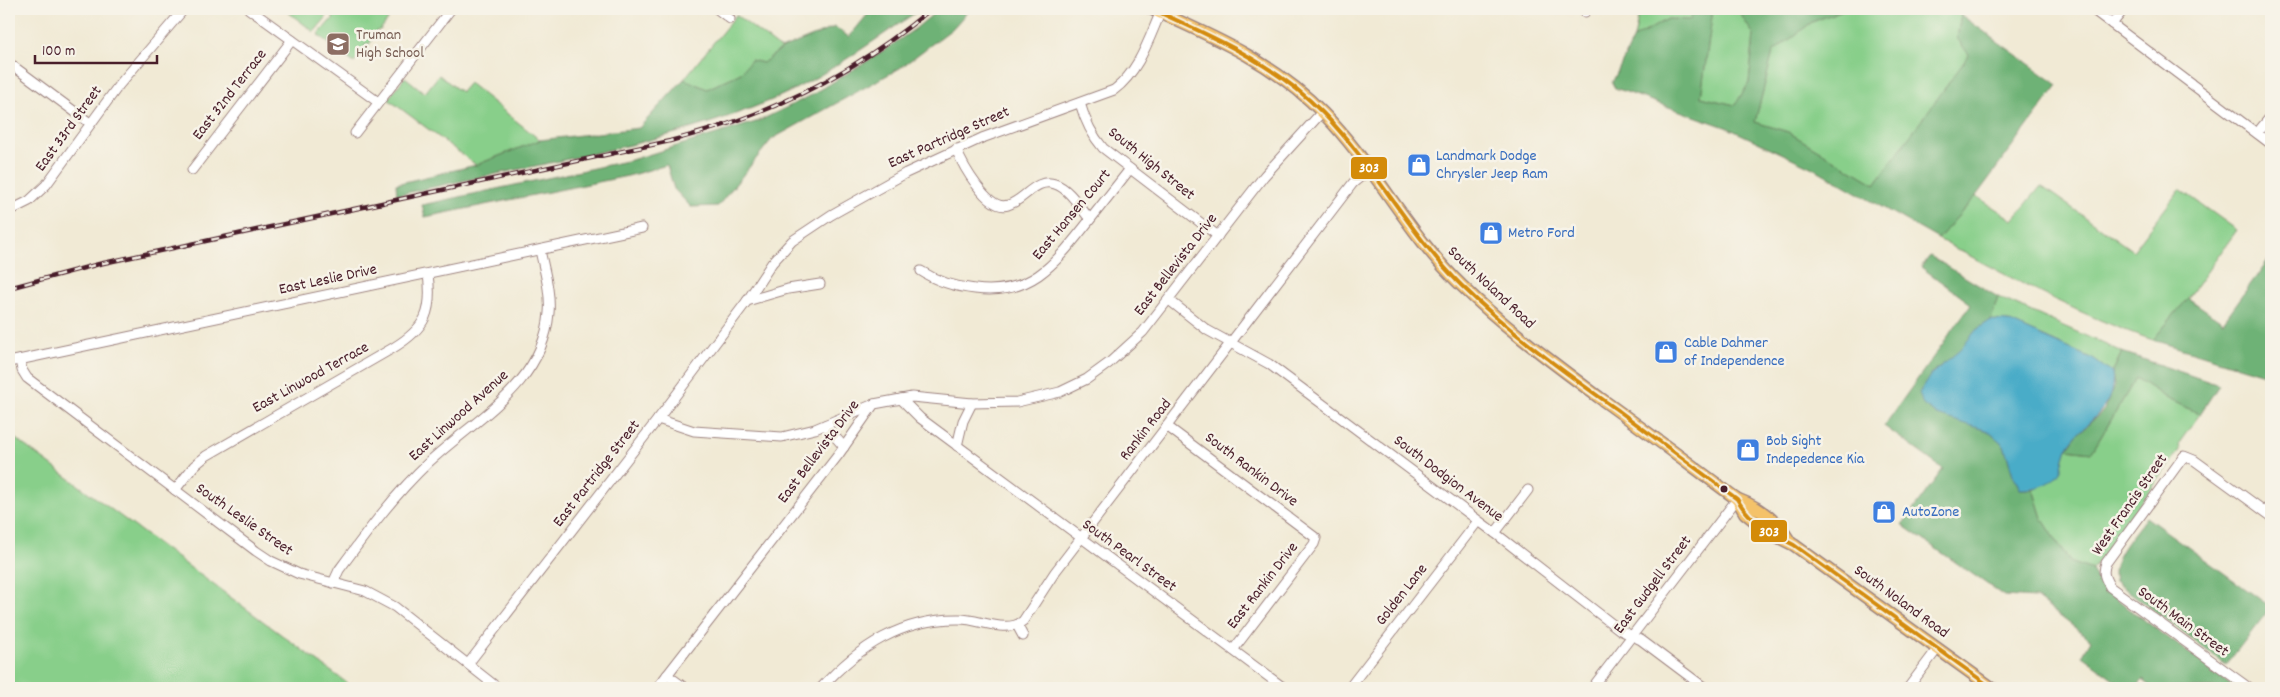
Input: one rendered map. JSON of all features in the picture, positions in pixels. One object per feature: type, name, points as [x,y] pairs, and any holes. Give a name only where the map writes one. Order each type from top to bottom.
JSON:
[{"type":"main road","name":"South Noland Road","points":[[1158,10],[1221,40],[1254,58],[1290,82],[1343,134],[1440,264],[1484,307],[1523,340],[1737,499],[1745,513],[1770,533],[1790,542],[1992,688]]},
{"type":"street","name":"East 33rd Street","points":[[9,211],[29,201],[46,185],[90,123],[184,9]]},
{"type":"street","points":[[249,9],[378,102]]},
{"type":"street","points":[[355,133],[451,9]]},
{"type":"street","points":[[717,9],[730,18]]},
{"type":"street","points":[[2092,9],[2271,144]]},
{"type":"street","points":[[2112,24],[2124,9]]},
{"type":"street","name":"East Partridge Street","points":[[468,664],[658,419],[747,301],[778,255],[792,241],[814,224],[906,173],[1035,117],[1114,90],[1128,77],[1138,63],[1158,10]]},
{"type":"street","name":"East 32nd Terrace","points":[[192,170],[292,40]]},
{"type":"street","points":[[9,63],[90,123]]},
{"type":"street","name":"South High Street","points":[[1080,103],[1084,119],[1091,134],[1104,148],[1218,236]]},
{"type":"street","name":"East Bellevista Drive","points":[[657,688],[844,447],[874,404],[912,398],[972,403],[1001,403],[1031,399],[1060,392],[1087,379],[1109,363],[1143,332],[1264,176],[1322,112]]},
{"type":"street","points":[[2257,133],[2271,116]]},
{"type":"street","points":[[956,150],[962,164],[980,188],[996,204],[1007,206],[1021,199],[1036,186],[1049,183],[1058,185],[1066,192],[1090,219]]},
{"type":"street","name":"East Hansen Court","points":[[921,271],[947,285],[988,291],[1016,286],[1034,279],[1047,270],[1063,254],[1130,169]]},
{"type":"street","name":"Rankin Road","points":[[1017,625],[1023,621],[1055,572],[1354,183],[1369,170]]},
{"type":"street","name":"East Leslie Drive","points":[[9,362],[642,228]]},
{"type":"street","name":"East Linwood Avenue","points":[[333,583],[339,570],[396,495],[444,448],[508,395],[532,366],[543,342],[549,314],[549,296],[540,250]]},
{"type":"street","name":"East Linwood Terrace","points":[[175,490],[194,466],[206,456],[414,334],[424,320],[429,307],[430,290],[428,274]]},
{"type":"street","points":[[747,301],[788,289],[820,284]]},
{"type":"street","name":"South Dodgion Avenue","points":[[1169,300],[1207,330],[1269,364],[1495,533],[1620,630],[1641,640],[1706,688]]},
{"type":"street","name":"South Leslie Street","points":[[20,360],[22,370],[27,378],[271,561],[299,574],[365,591],[395,608],[498,688]]},
{"type":"street","name":"South Pearl Street","points":[[901,399],[920,418],[957,446],[1284,688]]},
{"type":"street","points":[[957,446],[963,421],[972,403]]},
{"type":"street","points":[[658,419],[694,431],[763,436],[796,435],[874,404]]},
{"type":"street","points":[[825,425],[844,447]]},
{"type":"street","name":"South Rankin Drive","points":[[1168,427],[1316,538]]},
{"type":"street","name":"West Francis Street","points":[[2104,575],[2106,563],[2182,458],[2186,456],[2271,516]]},
{"type":"street","points":[[1495,533],[1528,490]]},
{"type":"street","name":"East Gudgell Street","points":[[1592,688],[1737,499]]},
{"type":"street","name":"Golden Lane","points":[[1348,688],[1478,521]]},
{"type":"street","name":"East Rankin Drive","points":[[1233,650],[1314,544],[1316,538]]},
{"type":"street","name":"South Main Street","points":[[2104,575],[2110,587],[2249,688]]},
{"type":"street","points":[[821,688],[866,646],[885,635],[927,621],[960,619],[982,621],[1007,627],[1017,625],[1023,636]]},
{"type":"street","points":[[1908,688],[1938,648]]},
{"type":"street","points":[[667,675],[685,688]]},
{"type":"green space","points":[[284,9],[333,9],[325,14],[326,18],[314,32]]},
{"type":"green space","points":[[339,9],[396,9],[391,16],[387,16],[388,20],[380,30],[376,31],[376,35],[369,44],[365,45],[365,49],[354,63],[318,35],[333,20],[333,16]]},
{"type":"green space","points":[[872,9],[921,9],[811,81],[772,100],[728,117],[635,144],[397,195],[396,184],[476,165],[540,140],[639,128],[684,79],[707,89],[741,73],[751,60],[763,63],[781,49],[835,27],[849,37]]},
{"type":"green space","points":[[939,9],[970,9],[952,29],[900,68],[772,139],[718,206],[691,207],[674,189],[667,165],[628,176],[425,217],[422,205],[631,160],[759,121],[812,95],[877,55],[915,29]]},
{"type":"green space","points":[[1640,9],[1693,9],[1690,20],[1668,19],[1634,38]]},
{"type":"green space","points":[[1693,9],[1713,9],[1701,97],[1735,105],[1749,83],[1754,35],[1737,9],[1845,9],[1812,22],[1773,52],[1755,122],[1788,132],[1875,184],[1969,55],[1957,38],[1961,15],[2058,85],[1976,196],[1938,239],[1817,170],[1728,128],[1615,88],[1612,83],[1634,38],[1668,19],[1690,20]]},
{"type":"green space","points":[[1713,9],[1737,9],[1754,35],[1749,83],[1735,105],[1701,97]]},
{"type":"green space","points":[[1845,9],[1953,9],[1961,15],[1957,38],[1970,55],[1875,184],[1788,132],[1755,122],[1773,52],[1812,22]]},
{"type":"green space","points":[[736,15],[781,49],[763,63],[751,60],[741,73],[707,89],[684,79]]},
{"type":"green space","points":[[439,75],[461,92],[469,83],[540,140],[476,165],[388,99],[405,77],[425,93]]},
{"type":"green space","points":[[2041,186],[2133,251],[2180,189],[2237,230],[2188,298],[2153,340],[2070,307],[1938,239],[1976,196],[2013,220]]},
{"type":"green space","points":[[1930,256],[1998,297],[1991,320],[1976,330],[1961,350],[1930,374],[1970,424],[1988,431],[2004,445],[2013,475],[2020,489],[2033,489],[2042,518],[2070,562],[2092,570],[2101,585],[2128,608],[2236,688],[2153,688],[2143,680],[2136,688],[2126,688],[2082,656],[2091,640],[2036,598],[2004,596],[1902,525],[1943,469],[1884,426],[1971,304],[1921,267]]},
{"type":"green space","points":[[2271,256],[2271,376],[2153,340],[2188,298],[2223,322]]},
{"type":"green space","points":[[1998,297],[2122,352],[2112,373],[2093,359],[2008,321],[1991,320]]},
{"type":"green space","points":[[2122,352],[2219,385],[2200,414],[2168,399],[2136,378],[2092,452],[2067,449],[2077,435],[2104,410],[2114,386],[2112,373]]},
{"type":"green space","points":[[2136,378],[2168,399],[2200,414],[2179,443],[2180,450],[2092,570],[2070,562],[2042,518],[2033,489],[2053,478],[2062,465],[2067,449],[2092,452]]},
{"type":"green space","points":[[9,434],[347,683],[343,688],[9,688]]},
{"type":"green space","points":[[2146,517],[2271,607],[2226,665],[2115,581],[2115,564],[2123,547]]},
{"type":"water","points":[[1991,320],[2008,321],[2093,359],[2112,373],[2112,386],[2104,406],[2068,447],[2057,476],[2050,482],[2038,487],[2020,489],[2013,475],[2004,445],[1988,431],[1937,415],[1923,405],[1919,393],[1931,374],[1960,350],[1976,330]]},
{"type":"railway","points":[[9,288],[99,264],[670,141],[711,129],[788,100],[839,74],[909,27],[931,9]]},
{"type":"transit line","name":"303","points":[[1152,9],[1243,53],[1285,80],[1305,96],[1342,133],[1442,265],[1498,319],[1557,366],[1737,499],[1748,514],[1762,526],[1794,545],[1992,688]]},
{"type":"place","name":"Truman High School","points":[[338,44]]},
{"type":"place","name":"Landmark Dodge Chrysler Jeep Ram","points":[[1419,165]]},
{"type":"place","name":"Metro Ford","points":[[1491,233]]},
{"type":"place","name":"Cable Dahmer of Independence","points":[[1666,352]]},
{"type":"place","name":"Bob Sight Indepedence Kia","points":[[1748,450]]},
{"type":"place","name":"AutoZone","points":[[1884,512]]}]
